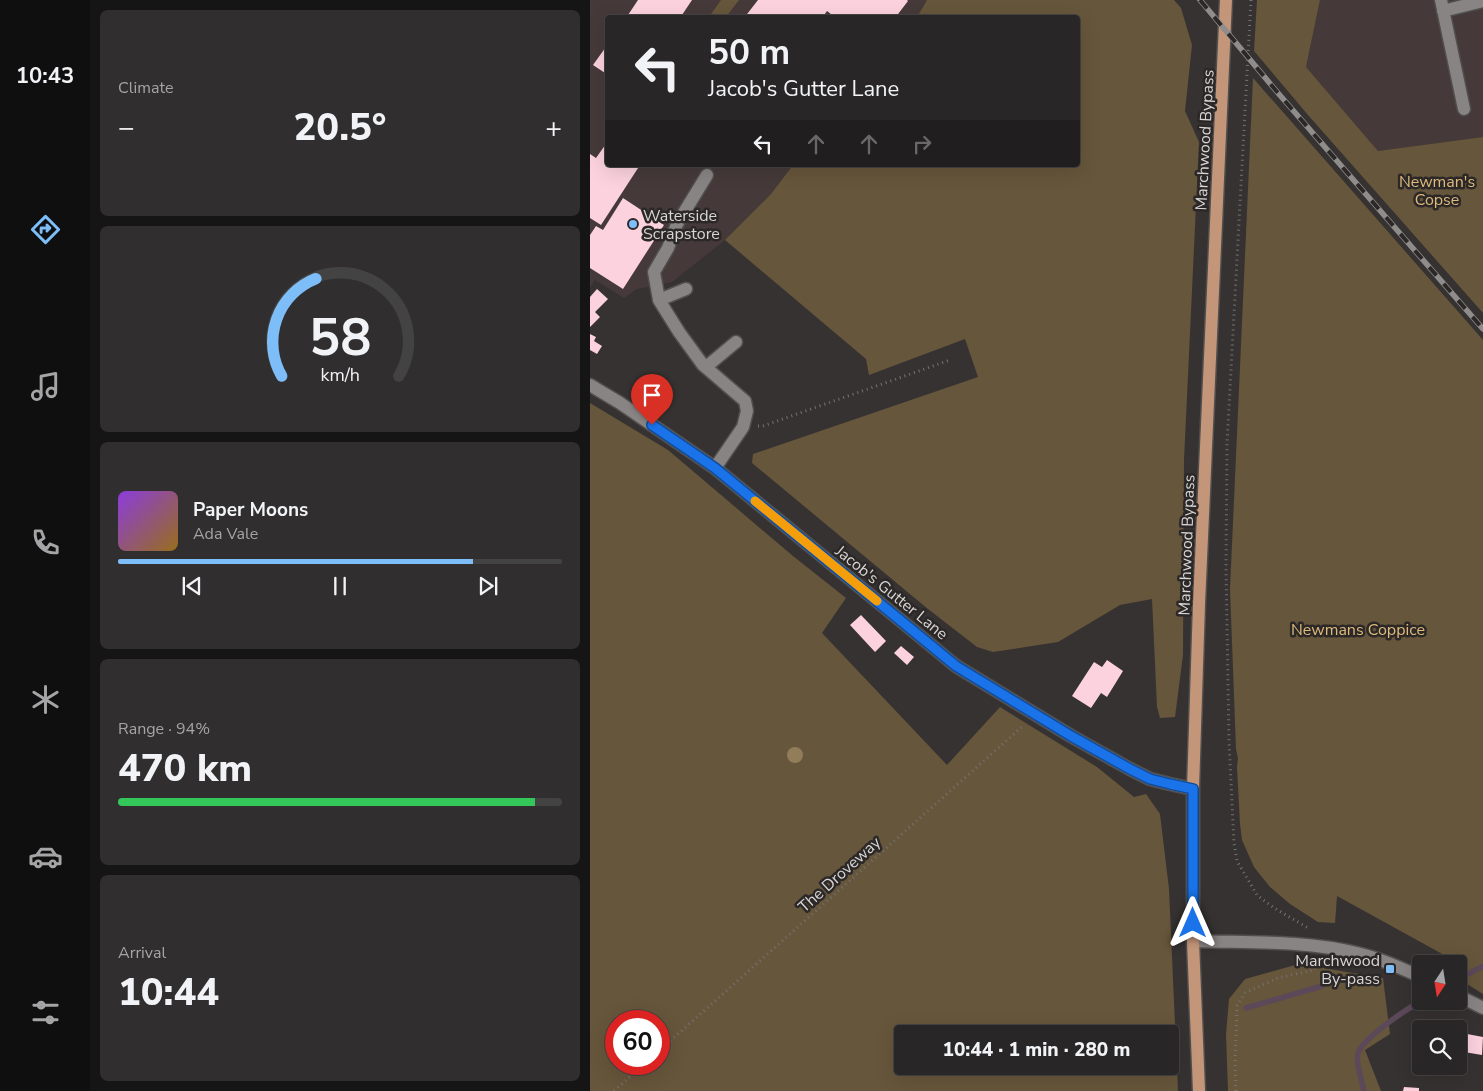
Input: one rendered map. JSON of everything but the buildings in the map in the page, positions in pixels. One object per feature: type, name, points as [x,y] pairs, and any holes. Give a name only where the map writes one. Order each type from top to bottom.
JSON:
[{"type":"main road","name":"Marchwood Bypass","points":[[1199,1091],[1193,941],[1193,789],[1199,604],[1226,0]]},
{"type":"street","points":[[1464,109],[1442,6],[1483,1]]},
{"type":"street","points":[[707,175],[677,224],[668,248],[654,272],[660,300],[679,332],[706,367],[745,401],[747,411],[743,427],[715,468]]},
{"type":"street","points":[[660,300],[686,289]]},
{"type":"street","points":[[706,367],[736,342]]},
{"type":"street","name":"Jacob's Gutter Lane","points":[[590,385],[620,403],[715,468],[956,666],[1036,715],[1144,775],[1170,784],[1193,789]]},
{"type":"street","points":[[1193,941],[1329,947],[1358,953],[1412,973]]},
{"type":"street","points":[[1468,1000],[1483,1008]]},
{"type":"path","points":[[1236,1091],[1235,1062],[1238,1006],[1245,992],[1278,978],[1314,970],[1329,947],[1315,933],[1274,908],[1257,895],[1237,861],[1234,843],[1229,742],[1226,567],[1227,444],[1251,0]]},
{"type":"path","points":[[743,427],[763,426],[950,360]]},
{"type":"path","name":"The Droveway","points":[[670,1041],[1036,715]]},
{"type":"path","points":[[614,1091],[632,1075]]},
{"type":"shaded area","points":[[590,0],[927,0],[918,15],[605,15],[605,167],[791,167],[771,194],[725,240],[672,282],[637,289],[624,298],[595,280],[590,287]]},
{"type":"shaded area","points":[[1320,0],[1483,0],[1483,137],[1378,151],[1306,67]]},
{"type":"green space","points":[[721,0],[739,0],[728,15],[710,15]]},
{"type":"green space","points":[[927,0],[1174,0],[1181,8],[1192,45],[1185,111],[1199,142],[1184,460],[1183,655],[1175,717],[1160,718],[1157,707],[1152,599],[1120,605],[1058,642],[993,652],[977,647],[928,609],[752,463],[753,454],[978,377],[965,339],[869,375],[866,359],[725,240],[771,194],[791,167],[1080,167],[1080,15],[918,15]]},
{"type":"green space","name":"Newman's Copse","points":[[1257,0],[1320,0],[1306,67],[1378,151],[1483,137],[1483,313],[1254,51]]},
{"type":"green space","name":"Newmans Coppice","points":[[1253,78],[1483,340],[1483,994],[1468,985],[1468,955],[1444,955],[1337,896],[1335,923],[1318,922],[1290,904],[1270,887],[1254,867],[1242,840],[1240,824],[1230,589]]},
{"type":"green space","points":[[590,403],[668,450],[793,556],[846,598],[822,633],[947,765],[1000,707],[1097,767],[1134,797],[1146,794],[1160,814],[1169,889],[1175,1025],[894,1025],[894,1075],[1177,1075],[1178,1091],[590,1091]]},
{"type":"green space","points":[[1299,964],[1383,978],[1390,1034],[1365,1050],[1381,1091],[1228,1091],[1226,1034],[1229,999],[1245,979]]},
{"type":"waterway","points":[[1468,974],[1483,966]]},
{"type":"waterway","points":[[1246,1008],[1322,986]]},
{"type":"waterway","points":[[1364,1091],[1357,1061],[1358,1053],[1368,1040],[1386,1024],[1412,1006]]},
{"type":"railway","points":[[1200,0],[1278,93],[1483,329]]},
{"type":"slow traffic","points":[[755,501],[877,601]]},
{"type":"place","name":"Waterside Scrapstore","points":[[633,224]]},
{"type":"place","name":"Marchwood By-pass","points":[[1390,969]]},
{"type":"route","points":[[652,425],[715,468],[956,666],[1071,736],[1130,769],[1150,779],[1193,789],[1193,923]]}]
